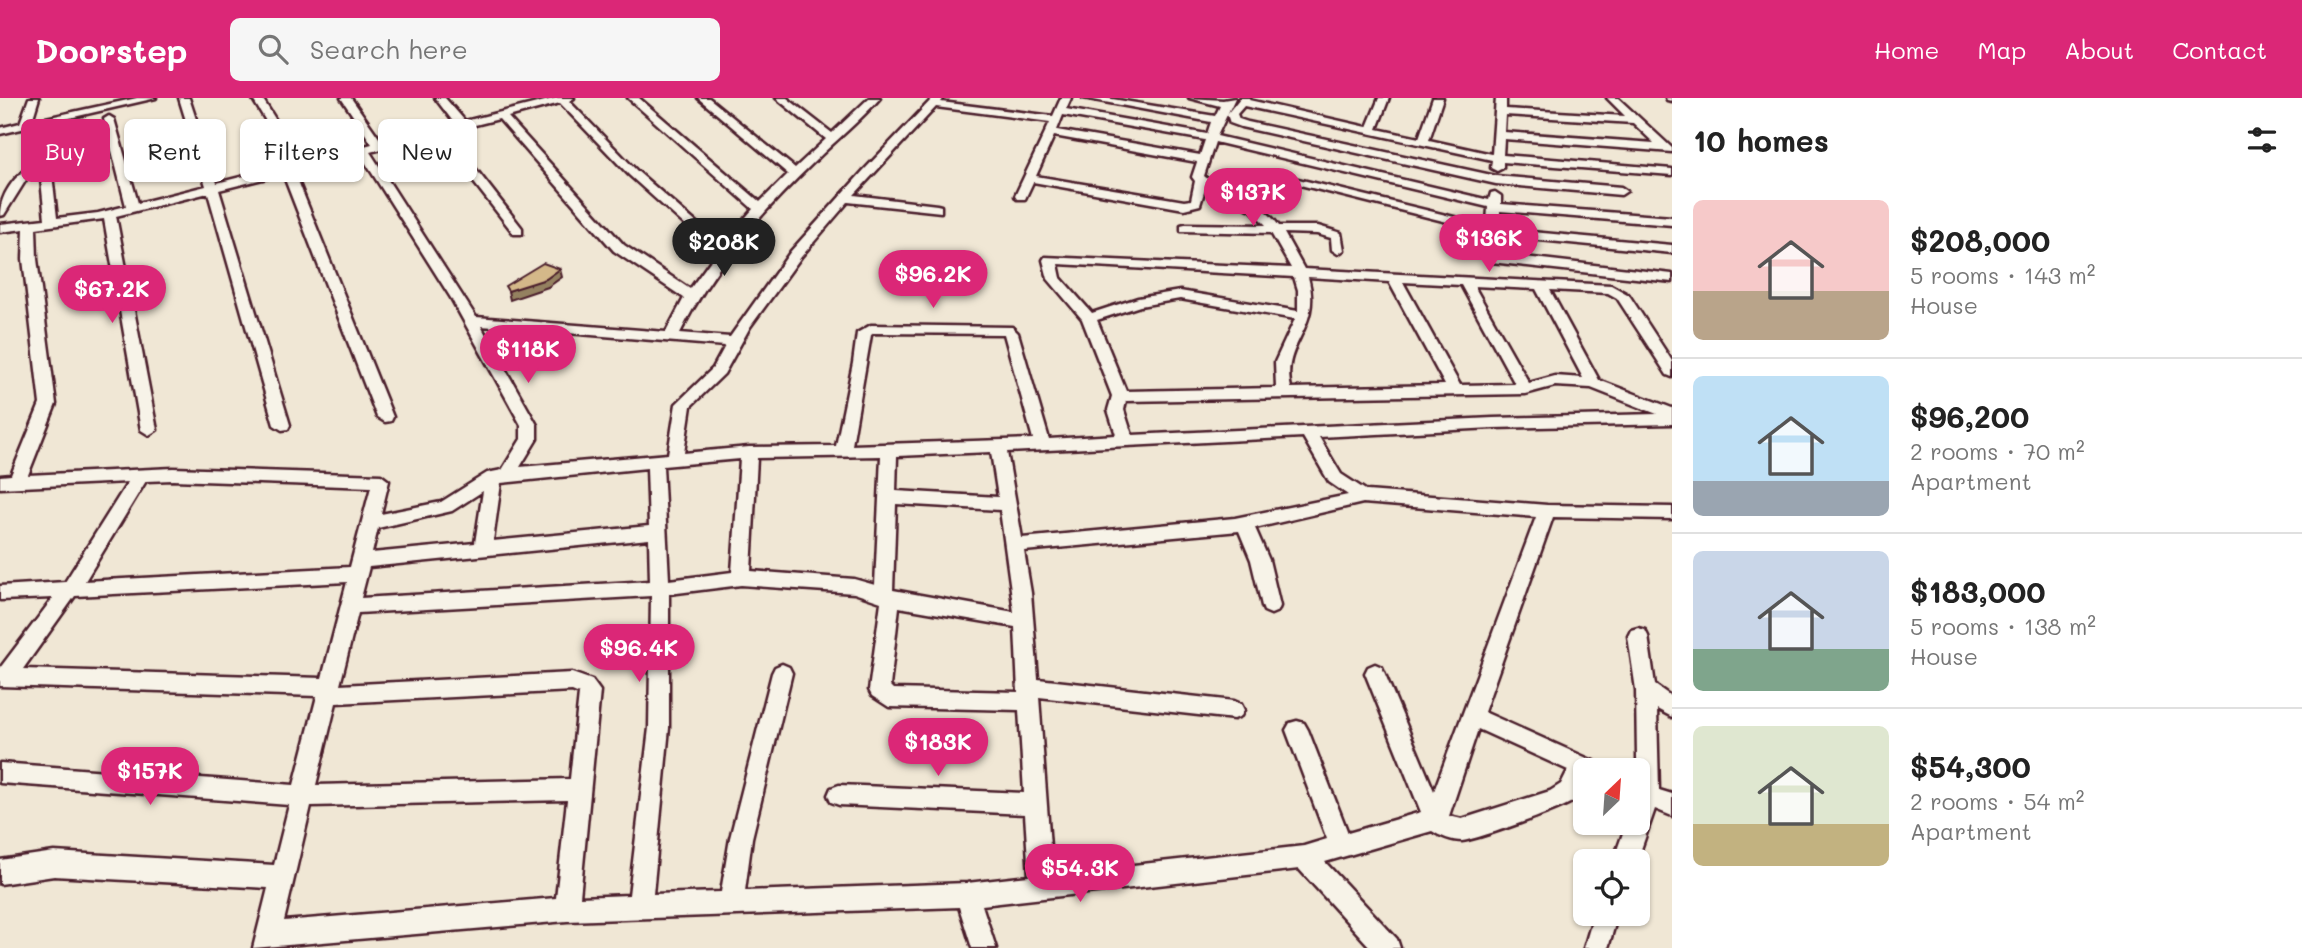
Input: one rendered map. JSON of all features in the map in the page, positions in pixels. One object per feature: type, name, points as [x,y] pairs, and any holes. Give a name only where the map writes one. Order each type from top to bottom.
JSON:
[{"type":"street","points":[[27,119],[34,98]]},
{"type":"street","points":[[46,119],[100,104],[151,98]]},
{"type":"street","points":[[184,98],[282,425]]},
{"type":"street","points":[[257,98],[268,119]]},
{"type":"street","points":[[346,98],[378,145]]},
{"type":"street","points":[[440,98],[457,119]]},
{"type":"street","points":[[633,98],[761,210]]},
{"type":"street","points":[[704,98],[795,174]]},
{"type":"street","points":[[781,98],[833,139]]},
{"type":"street","points":[[671,336],[690,295],[723,252],[795,174],[876,98]]},
{"type":"street","points":[[1021,196],[1066,98]]},
{"type":"street","points":[[1088,98],[1218,120]]},
{"type":"street","points":[[1194,98],[1236,100],[1299,110],[1371,131],[1497,158],[1672,172]]},
{"type":"street","points":[[1371,131],[1384,98]]},
{"type":"street","points":[[1423,143],[1438,98]]},
{"type":"street","points":[[1612,98],[1669,150]]},
{"type":"street","points":[[477,121],[566,99],[633,173],[723,252]]},
{"type":"street","points":[[1211,228],[1196,202],[1200,180],[1198,174],[1218,120],[1236,100]]},
{"type":"street","points":[[1236,100],[1232,114],[1234,121],[1245,125],[1496,180],[1620,191]]},
{"type":"street","points":[[640,907],[659,728],[658,532],[665,460],[684,404],[719,371],[734,342],[796,254],[937,101],[1057,115],[1211,138],[1495,206],[1672,221]]},
{"type":"street","points":[[1635,120],[1500,105],[1492,256],[1496,259],[1672,278]]},
{"type":"street","points":[[501,115],[619,248],[690,295]]},
{"type":"street","points":[[110,123],[133,208]]},
{"type":"street","points":[[0,131],[21,126]]},
{"type":"street","points":[[1050,132],[1202,159]]},
{"type":"street","points":[[1499,135],[1669,150]]},
{"type":"street","points":[[364,152],[471,321],[529,425],[529,439],[501,476],[483,550]]},
{"type":"street","points":[[0,212],[25,173],[43,155],[51,222]]},
{"type":"street","points":[[477,178],[518,231]]},
{"type":"street","points":[[1028,178],[1178,205],[1196,202]]},
{"type":"street","points":[[1200,180],[1248,202],[1263,214],[1300,272],[1303,316],[1281,360],[1285,395]]},
{"type":"street","points":[[0,228],[109,214],[240,181]]},
{"type":"street","points":[[299,182],[385,417]]},
{"type":"street","points":[[1298,183],[1493,231],[1672,249]]},
{"type":"street","points":[[845,198],[937,209]]},
{"type":"street","points":[[109,214],[149,430]]},
{"type":"street","points":[[8,482],[48,404],[30,260],[30,225]]},
{"type":"street","points":[[1185,228],[1273,228],[1330,232],[1338,238],[1338,250]]},
{"type":"street","points":[[1126,440],[1116,410],[1120,396],[1090,318],[1055,279],[1050,260],[1617,291],[1672,372]]},
{"type":"street","points":[[1171,265],[1180,295]]},
{"type":"street","points":[[1393,277],[1418,314],[1422,332],[1455,390]]},
{"type":"street","points":[[1465,281],[1525,389]]},
{"type":"street","points":[[1541,285],[1593,383]]},
{"type":"street","points":[[1090,318],[1138,302],[1180,295],[1303,316]]},
{"type":"street","points":[[471,321],[734,342]]},
{"type":"street","points":[[843,450],[849,411],[863,364],[864,334],[871,328],[1007,330],[1011,333],[1042,444]]},
{"type":"street","points":[[1120,396],[1525,389],[1555,381],[1593,383],[1672,416]]},
{"type":"street","points":[[370,523],[446,507],[501,476],[749,453],[998,447],[1672,416]]},
{"type":"street","points":[[1308,432],[1335,478],[1363,497]]},
{"type":"street","points":[[998,447],[1022,593],[1041,887]]},
{"type":"street","points":[[889,450],[887,595],[879,690],[881,694],[889,698],[1027,694],[1234,710]]},
{"type":"street","points":[[741,578],[749,453]]},
{"type":"street","points":[[8,482],[141,475],[381,481],[280,877],[268,941],[567,909],[967,895],[1304,857],[1435,819]]},
{"type":"street","points":[[3,677],[71,588],[141,475]]},
{"type":"street","points":[[887,497],[1008,504]]},
{"type":"street","points":[[1016,545],[1245,524],[1322,510],[1363,497],[1547,511],[1672,513]]},
{"type":"street","points":[[1435,819],[1547,511]]},
{"type":"street","points":[[1245,524],[1260,560],[1271,606]]},
{"type":"street","points":[[0,593],[359,568],[483,550],[658,532]]},
{"type":"street","points":[[349,606],[660,588],[741,578],[854,586],[1022,621]]},
{"type":"street","points":[[1638,636],[1646,691],[1644,758]]},
{"type":"street","points":[[731,904],[741,838],[782,673]]},
{"type":"street","points":[[1375,673],[1435,819],[1443,826],[1462,830],[1556,800],[1573,786]]},
{"type":"street","points":[[3,677],[328,691],[579,683],[590,691],[567,909]]},
{"type":"street","points":[[1646,691],[1672,708]]},
{"type":"street","points":[[1474,717],[1573,762]]},
{"type":"street","points":[[1297,730],[1341,846]]},
{"type":"street","points":[[0,773],[301,796],[579,789]]},
{"type":"street","points":[[839,795],[1035,804]]},
{"type":"street","points":[[1650,797],[1672,805]]},
{"type":"street","points":[[1304,857],[1388,948]]},
{"type":"street","points":[[0,872],[54,864],[280,877]]},
{"type":"street","points":[[967,895],[984,948]]},
{"type":"street","points":[[1596,948],[1602,926]]},
{"type":"building","points":[[543,263],[560,269],[546,279],[508,291],[505,286]]}]
